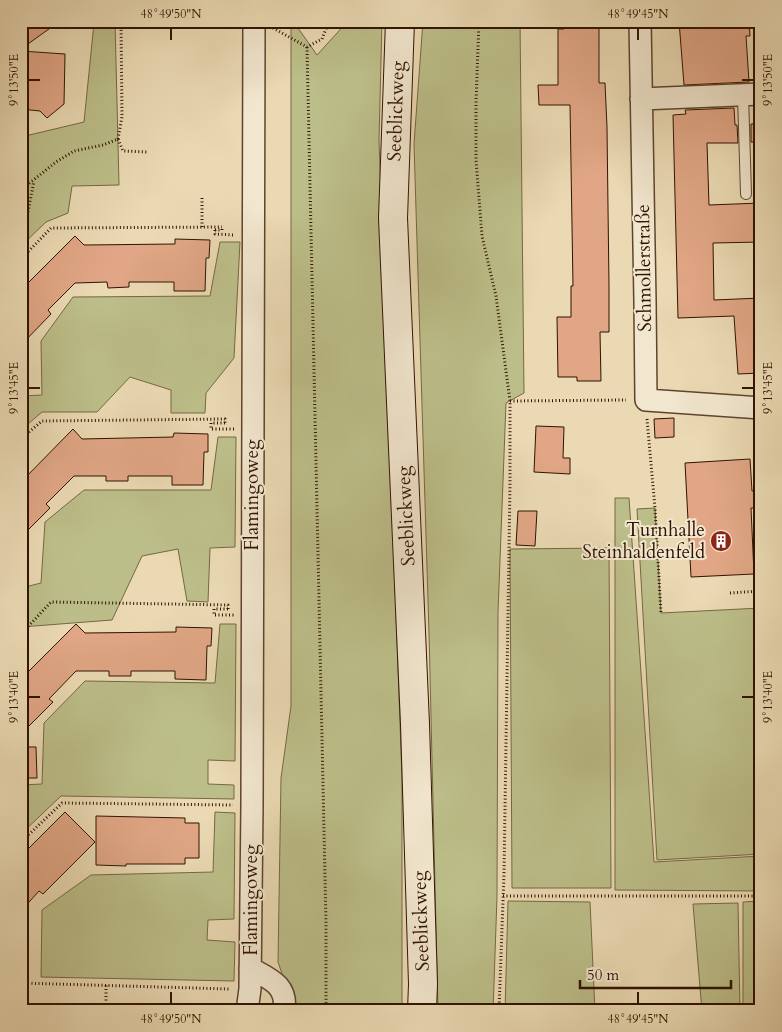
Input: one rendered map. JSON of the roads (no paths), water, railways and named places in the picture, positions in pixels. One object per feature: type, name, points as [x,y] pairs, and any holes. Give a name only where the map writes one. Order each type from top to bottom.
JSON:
[{"type":"main road","name":"Seeblickweg","points":[[400,21],[393,218],[416,733],[423,984],[422,1011]]},
{"type":"street","name":"Schmollerstraße","points":[[640,21],[646,400],[761,408]]},
{"type":"street","name":"Flamingoweg","points":[[247,1011],[250,979],[252,805],[254,22]]},
{"type":"street","points":[[641,99],[752,95]]},
{"type":"street","name":"Flamingoweg","points":[[250,979],[268,978],[279,987],[285,1000],[284,1011]]},
{"type":"lane","points":[[746,194],[752,95]]},
{"type":"place","name":"Turnhalle Steinhaldenfeld","points":[[721,541]]}]
